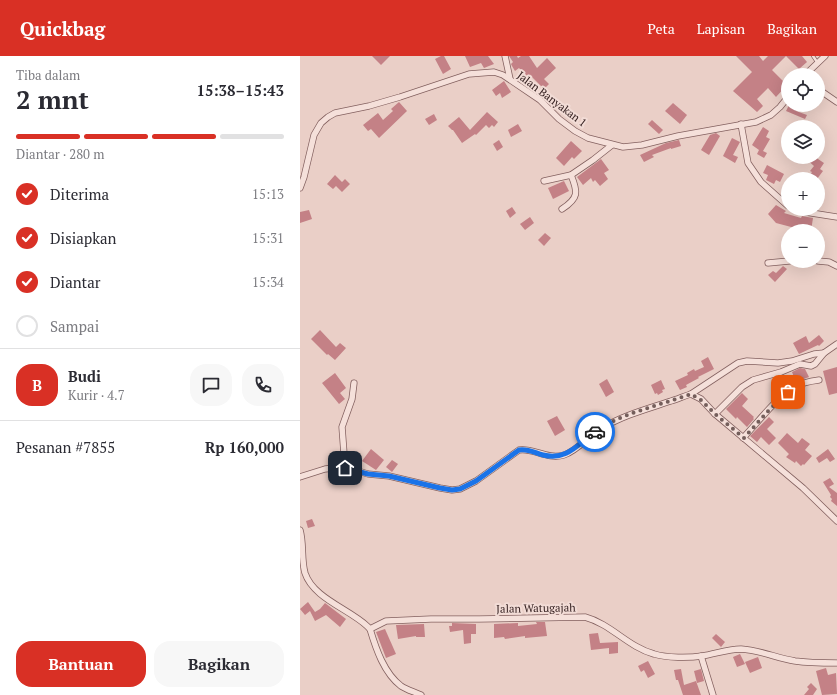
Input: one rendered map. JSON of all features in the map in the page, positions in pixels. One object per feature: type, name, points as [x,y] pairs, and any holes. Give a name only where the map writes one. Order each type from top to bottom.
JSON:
[{"type":"street","points":[[505,56],[510,79]]},
{"type":"street","points":[[812,68],[825,56]]},
{"type":"street","name":"Jalan Banyakan 1","points":[[300,188],[304,177],[310,146],[316,130],[321,123],[331,115],[400,98],[469,74],[494,72],[510,79],[540,100],[567,125],[588,138],[622,147],[642,145],[678,136],[756,122],[764,119],[781,106]]},
{"type":"street","points":[[825,93],[837,102]]},
{"type":"street","points":[[741,124],[748,163],[761,182],[781,200]]},
{"type":"street","points":[[544,181],[571,175],[594,160],[612,144]]},
{"type":"street","points":[[562,209],[570,204],[577,192],[571,175]]},
{"type":"street","points":[[825,215],[837,217]]},
{"type":"street","points":[[768,263],[781,262]]},
{"type":"street","points":[[825,262],[837,266]]},
{"type":"street","points":[[715,414],[742,387],[752,380],[781,372],[800,364],[811,366],[815,364],[824,353],[837,344]]},
{"type":"street","points":[[300,477],[325,469],[345,468],[368,474],[389,476],[440,488],[452,490],[460,489],[476,481],[519,450],[523,449],[545,455],[562,455],[572,451],[601,428],[615,420],[691,394],[738,363],[756,361],[778,363],[824,353]]},
{"type":"street","points":[[744,438],[769,410],[795,387],[806,382],[819,380]]},
{"type":"street","points":[[345,468],[342,427],[352,399],[354,383]]},
{"type":"street","points":[[691,394],[701,400],[715,414],[803,488],[837,521]]},
{"type":"street","points":[[300,530],[305,571],[311,583],[325,597],[365,624],[370,630],[378,654],[391,675],[403,687],[421,695]]},
{"type":"street","name":"Jalan Watugajah","points":[[370,630],[386,621],[431,618],[478,619],[580,616],[594,619],[640,649],[654,654],[667,656],[701,656],[734,649],[744,649],[795,661],[837,663]]},
{"type":"street","points":[[701,656],[713,695]]},
{"type":"lane","points":[[813,56],[818,62]]},
{"type":"building","points":[[372,56],[390,56],[381,65]]},
{"type":"building","points":[[444,56],[451,69],[443,74],[435,59]]},
{"type":"building","points":[[465,56],[488,56],[494,64],[484,68],[481,63],[470,67]]},
{"type":"building","points":[[509,56],[517,56],[518,58],[521,56],[529,56],[537,68],[547,58],[556,68],[544,79],[549,84],[544,89],[532,77],[529,79],[519,68],[515,71],[511,64],[513,62]]},
{"type":"building","points":[[736,56],[759,56],[763,61],[768,56],[786,56],[772,70],[781,79],[781,92],[776,97],[768,88],[757,99],[763,106],[757,112],[733,91],[752,72]]},
{"type":"building","points":[[786,56],[802,56],[807,62],[798,68]]},
{"type":"building","points":[[504,81],[511,92],[502,98],[500,93],[496,96],[492,90]]},
{"type":"building","points":[[399,102],[407,111],[379,138],[371,129],[368,131],[363,125],[378,113],[383,120],[393,111],[391,109]]},
{"type":"building","points":[[673,103],[687,115],[680,124],[665,111]]},
{"type":"building","points":[[487,112],[498,122],[494,127],[492,125],[489,128],[486,125],[476,135],[475,134],[462,143],[453,130],[448,126],[459,117],[470,130]]},
{"type":"building","points":[[788,112],[799,112],[807,115],[805,119]]},
{"type":"building","points":[[434,114],[437,120],[429,125],[425,119]]},
{"type":"building","points":[[652,120],[663,130],[659,134],[648,124]]},
{"type":"building","points":[[518,124],[522,131],[511,137],[508,130]]},
{"type":"building","points":[[763,127],[769,131],[766,137],[770,139],[763,151],[767,153],[764,158],[757,154],[759,150],[752,145]]},
{"type":"building","points":[[716,133],[720,136],[709,155],[701,150],[710,135]]},
{"type":"building","points":[[732,138],[740,142],[733,155],[738,157],[735,163],[723,156]]},
{"type":"building","points":[[499,140],[503,147],[497,151],[493,144]]},
{"type":"building","points":[[679,140],[681,146],[652,155],[654,157],[644,162],[640,155],[666,143]]},
{"type":"building","points":[[571,141],[582,151],[574,159],[572,157],[564,166],[556,158]]},
{"type":"building","points":[[601,159],[609,170],[604,173],[608,179],[600,186],[595,180],[593,182],[591,178],[583,185],[577,177]]},
{"type":"building","points":[[812,164],[823,164],[820,169],[823,171],[810,171],[814,166]]},
{"type":"building","points":[[767,165],[781,172],[781,180],[780,182],[776,180],[774,184],[766,180],[768,175],[763,173]]},
{"type":"building","points":[[335,175],[342,182],[345,179],[350,184],[342,192],[336,186],[333,189],[327,184]]},
{"type":"building","points":[[564,181],[569,191],[553,199],[548,188]]},
{"type":"building","points":[[776,205],[781,208],[781,216],[794,216],[801,218],[802,216],[813,218],[812,224],[781,224],[776,223],[768,214]]},
{"type":"building","points":[[512,207],[516,213],[510,218],[506,211]]},
{"type":"building","points":[[309,210],[312,219],[300,223],[300,212]]},
{"type":"building","points":[[530,217],[534,223],[525,230],[520,224]]},
{"type":"building","points":[[545,233],[551,238],[544,246],[538,240]]},
{"type":"building","points":[[781,268],[787,269],[775,282],[768,275],[773,271],[776,273]]},
{"type":"building","points":[[320,330],[336,347],[340,343],[346,348],[335,360],[328,354],[327,355],[311,339]]},
{"type":"building","points":[[819,335],[824,341],[819,346],[818,345],[799,354],[793,343],[806,336],[809,343]]},
{"type":"building","points":[[708,357],[714,369],[698,377],[699,378],[686,385],[687,387],[680,390],[675,381],[688,375],[687,373],[694,369],[695,371],[704,367],[701,361]]},
{"type":"building","points":[[837,367],[837,393],[829,395],[823,371]]},
{"type":"building","points":[[800,368],[805,369],[809,377],[796,382],[792,372]]},
{"type":"building","points":[[335,373],[346,388],[340,393],[345,399],[339,404],[322,383]]},
{"type":"building","points":[[607,379],[614,392],[606,397],[599,384]]},
{"type":"building","points":[[661,380],[665,389],[658,395],[657,393],[655,394],[651,385]]},
{"type":"building","points":[[742,393],[748,399],[742,406],[754,417],[747,427],[726,409]]},
{"type":"building","points":[[557,416],[565,430],[555,436],[547,421]]},
{"type":"building","points":[[769,417],[774,422],[767,429],[776,438],[769,445],[761,437],[757,442],[750,436]]},
{"type":"building","points":[[787,433],[798,443],[802,438],[810,444],[805,450],[812,456],[804,465],[803,464],[801,466],[796,461],[795,463],[786,457],[789,454],[778,443]]},
{"type":"building","points":[[371,449],[384,460],[376,470],[362,461]]},
{"type":"building","points":[[828,449],[835,459],[830,462],[827,458],[819,463],[816,458]]},
{"type":"building","points":[[392,460],[398,464],[392,472],[386,467]]},
{"type":"building","points":[[830,478],[834,484],[829,487],[837,493],[837,506],[831,501],[831,495],[823,482]]},
{"type":"building","points":[[312,519],[315,526],[308,528],[306,521]]},
{"type":"building","points":[[308,602],[315,612],[325,603],[346,619],[340,627],[326,615],[315,621],[310,611],[305,615],[300,609]]},
{"type":"building","points":[[536,622],[545,622],[547,636],[525,638],[525,636],[505,639],[504,637],[494,638],[494,624],[518,623],[518,626],[537,624]]},
{"type":"building","points":[[452,623],[476,624],[476,634],[471,634],[471,643],[464,644],[463,630],[450,632],[449,626],[452,626]]},
{"type":"building","points":[[424,624],[425,637],[416,636],[398,639],[396,625]]},
{"type":"building","points":[[385,629],[396,654],[386,658],[376,632]]},
{"type":"building","points":[[598,633],[600,643],[618,642],[618,653],[609,654],[609,648],[591,650],[589,634]]},
{"type":"building","points":[[716,634],[725,642],[721,647],[712,638]]},
{"type":"building","points":[[740,654],[745,664],[737,667],[733,657]]},
{"type":"building","points":[[758,657],[762,668],[750,673],[745,662]]},
{"type":"building","points":[[648,661],[655,674],[648,678],[644,670],[641,672],[638,666]]},
{"type":"building","points":[[826,668],[828,675],[836,673],[837,694],[822,695],[816,671]]},
{"type":"building","points":[[681,669],[684,685],[696,681],[701,695],[683,695],[678,680],[676,680],[674,670]]},
{"type":"building","points":[[701,669],[704,681],[697,683],[694,671]]},
{"type":"building","points":[[811,683],[817,689],[813,695],[804,695],[809,689],[807,687]]},
{"type":"way so far","points":[[595,432],[615,420],[630,414],[691,394],[698,397],[715,414],[744,438],[769,410],[788,392]]},
{"type":"route","points":[[345,468],[368,474],[389,476],[440,488],[452,490],[460,489],[476,481],[519,450],[523,449],[545,455],[562,455],[572,451],[595,432]]}]
